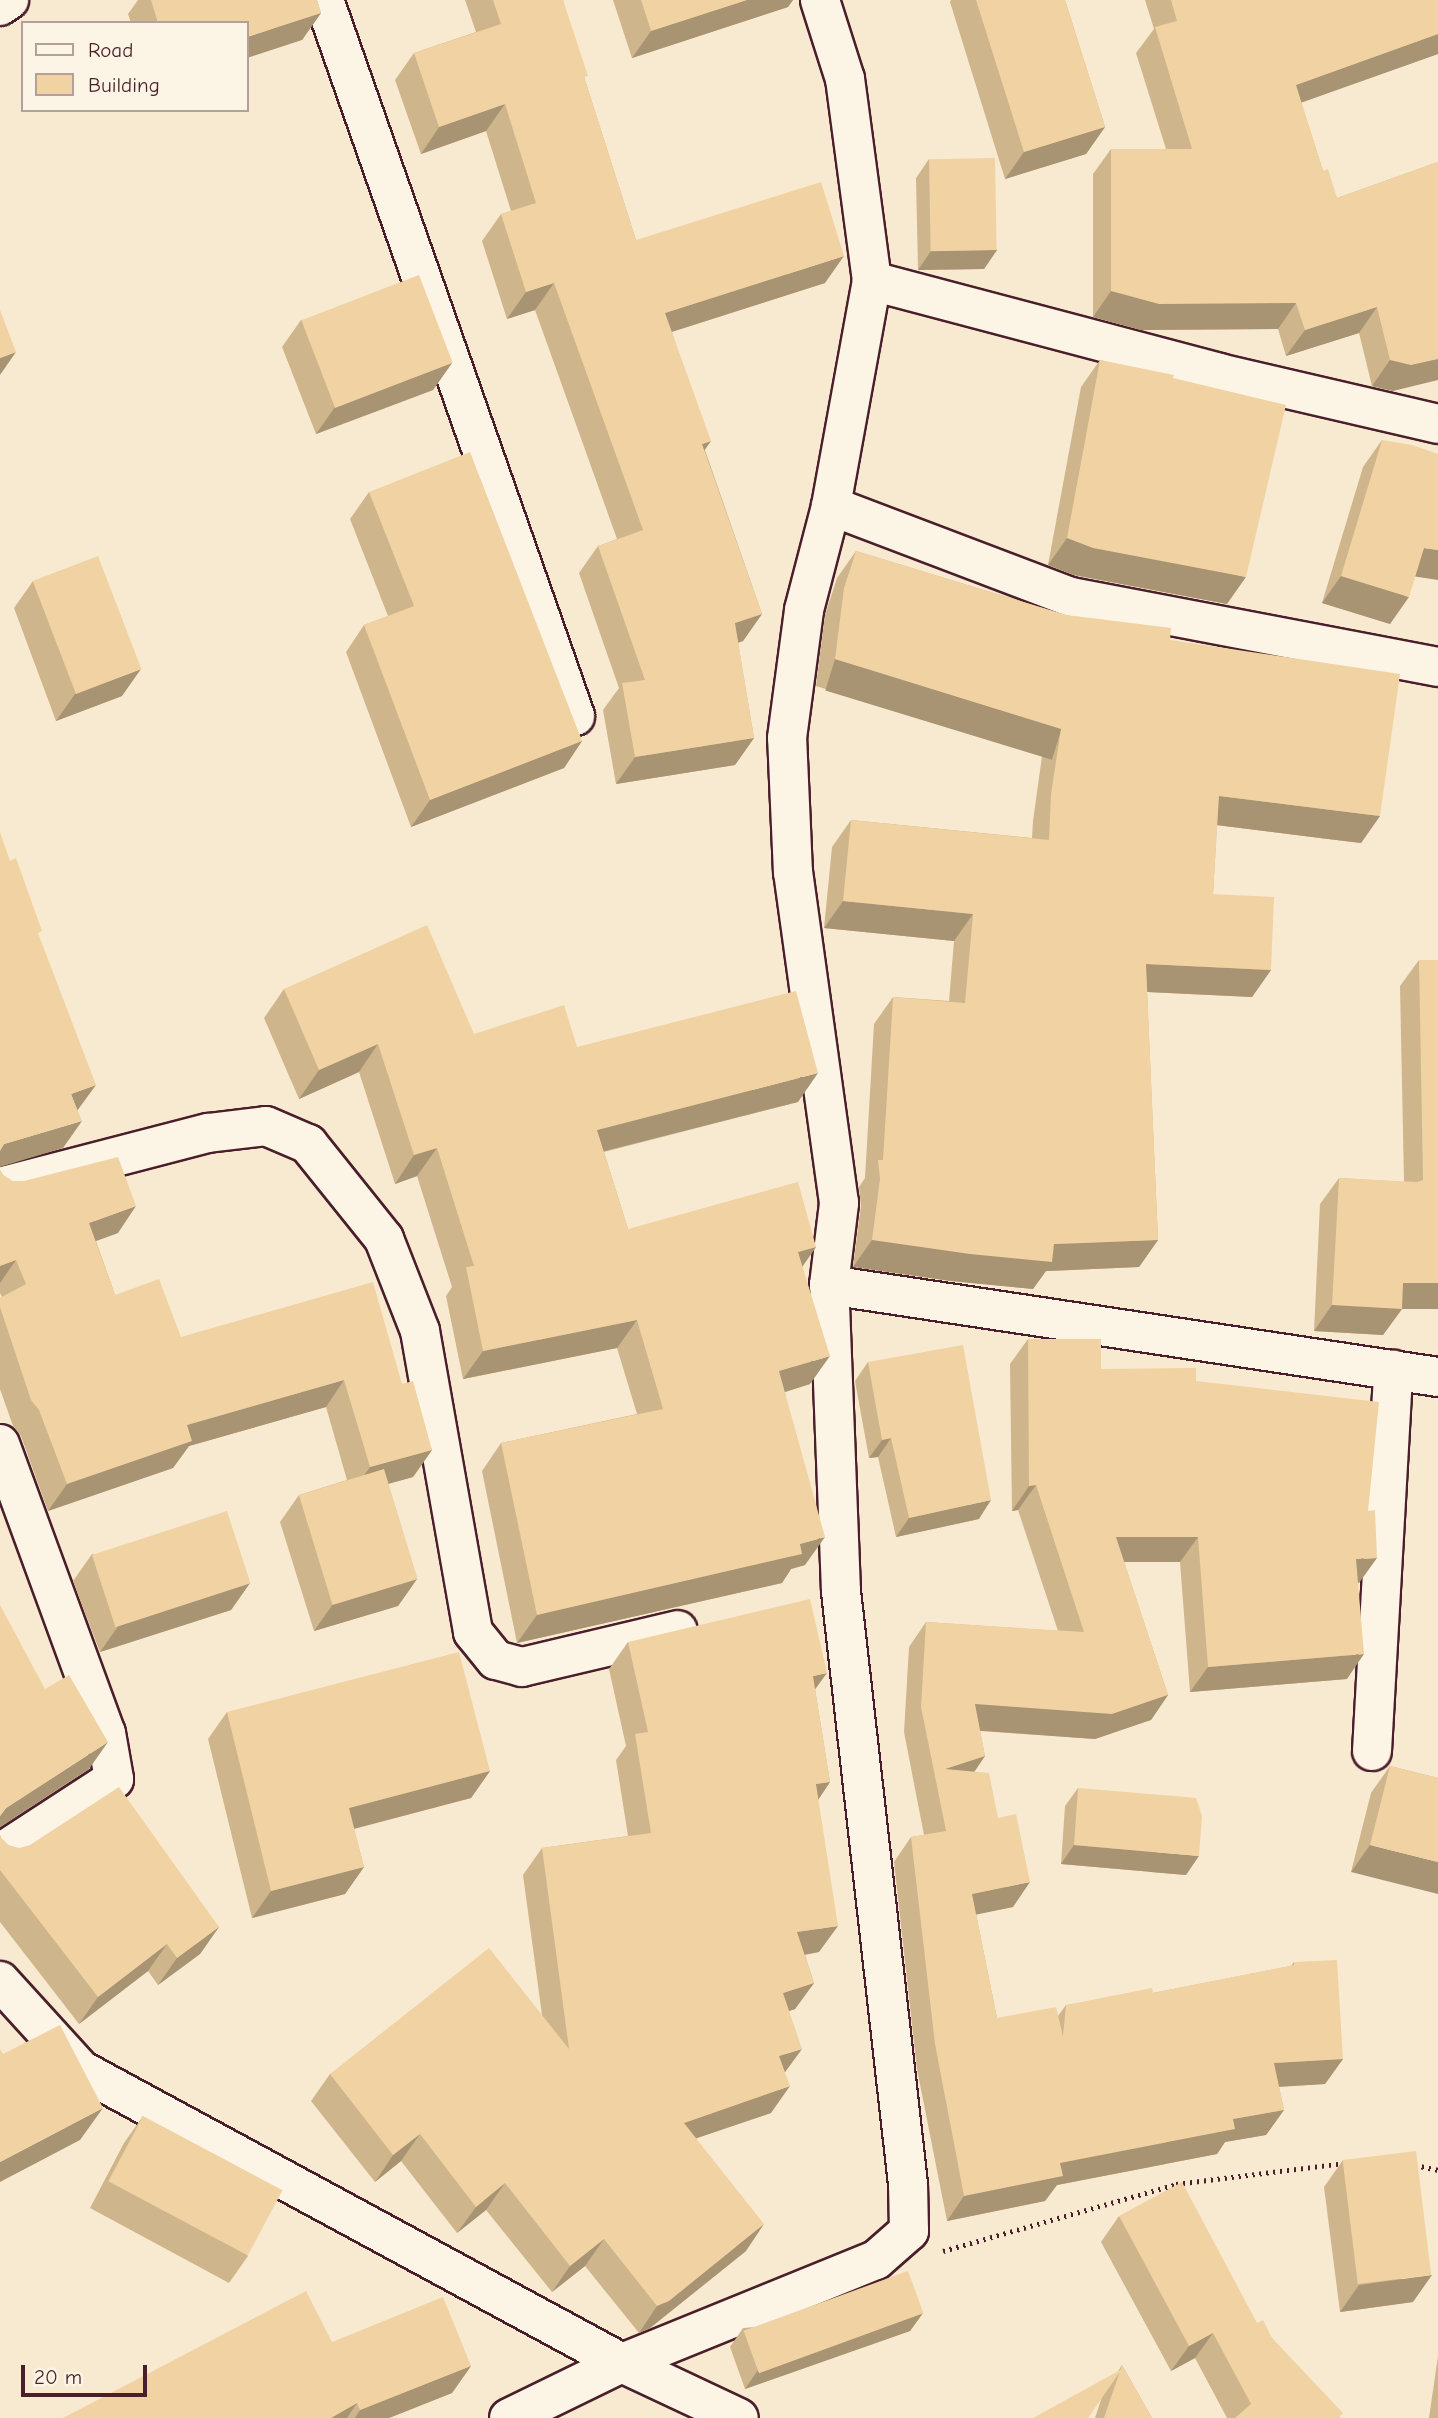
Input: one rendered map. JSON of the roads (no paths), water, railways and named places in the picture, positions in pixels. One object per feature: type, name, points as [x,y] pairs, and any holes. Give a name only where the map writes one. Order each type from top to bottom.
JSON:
[{"type":"street","points":[[0,6],[9,0]]},
{"type":"street","points":[[324,0],[575,716]]},
{"type":"street","points":[[509,2418],[622,2362],[876,2260],[909,2231],[908,2184],[841,1591],[829,1285],[838,1203],[793,873],[787,738],[804,610],[831,506],[872,281],[845,79],[823,1]]},
{"type":"street","points":[[872,281],[1219,373],[1438,424]]},
{"type":"street","points":[[831,506],[1071,597],[1438,667]]},
{"type":"street","points":[[0,1187],[208,1133],[266,1126],[308,1144],[384,1239],[420,1331],[473,1632],[496,1660],[522,1667],[708,1623]]},
{"type":"street","points":[[829,1285],[1438,1377]]},
{"type":"street","points":[[1372,1751],[1393,1370]]},
{"type":"street","points":[[0,1444],[106,1733],[114,1779],[0,1853]]},
{"type":"street","points":[[801,1601],[841,1591]]},
{"type":"street","points":[[0,1981],[81,2070],[622,2362],[739,2418]]}]
